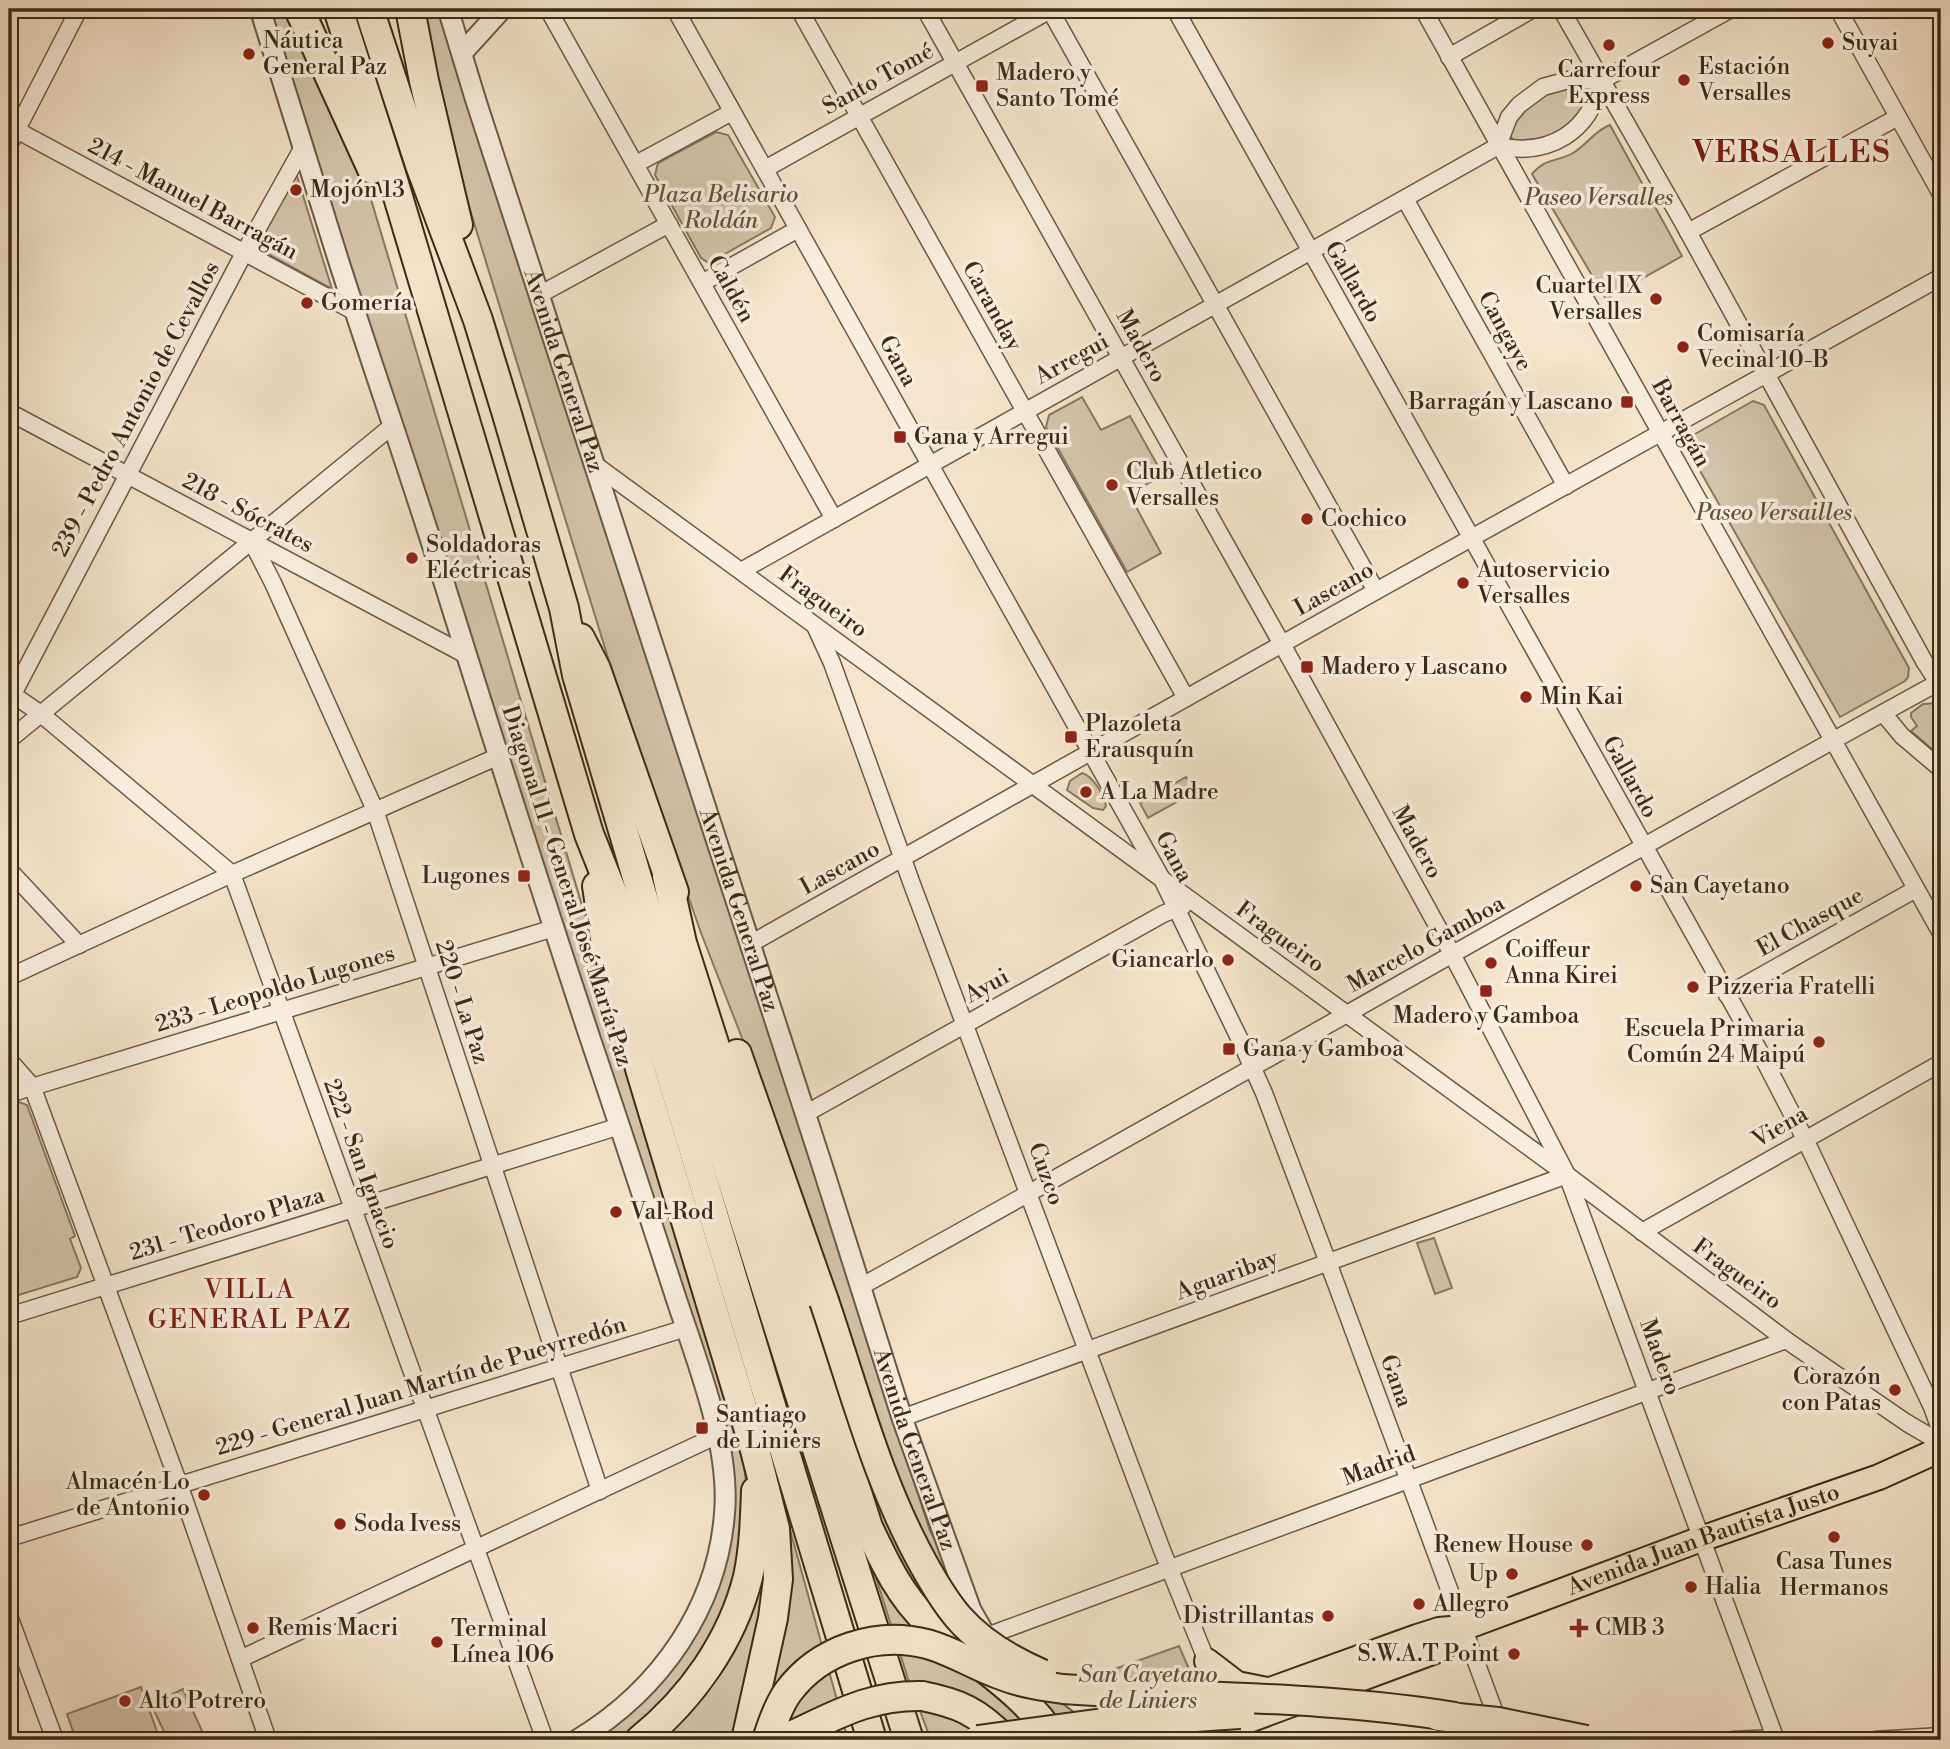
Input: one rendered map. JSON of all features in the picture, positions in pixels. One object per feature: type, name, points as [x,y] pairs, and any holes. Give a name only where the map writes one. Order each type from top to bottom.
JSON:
[{"type":"highway","points":[[299,9],[360,141],[435,320]]},
{"type":"highway","points":[[338,9],[435,320],[589,834],[628,932],[871,1736]]},
{"type":"highway","points":[[369,9],[420,165],[478,320],[564,608],[577,676],[646,908],[906,1733]]},
{"type":"highway","points":[[410,9],[478,320]]},
{"type":"highway","points":[[564,608],[596,669],[667,876],[712,984],[767,1135],[892,1500],[910,1540],[948,1605],[970,1629],[999,1651],[1055,1680],[1095,1691]]},
{"type":"highway","points":[[589,834],[605,939],[612,966],[755,1450],[775,1529],[778,1579],[753,1738]]},
{"type":"highway","points":[[667,876],[682,943],[868,1527],[885,1564],[903,1593],[927,1621],[996,1676],[1027,1705],[1055,1740]]},
{"type":"highway","points":[[640,1740],[677,1708],[704,1672],[735,1616],[748,1576],[755,1516],[755,1450]]},
{"type":"highway","points":[[753,1738],[774,1719],[788,1692],[806,1673],[826,1658],[865,1642],[902,1640],[946,1650],[1001,1675],[1032,1684],[1095,1691],[1294,1699],[1378,1706],[1498,1722],[1586,1740]]},
{"type":"highway","points":[[782,1740],[853,1706],[876,1699],[922,1696],[971,1710],[1005,1740]]},
{"type":"highway","points":[[978,1740],[1103,1723],[1233,1714],[1366,1712],[1455,1717]]},
{"type":"main road","name":"Avenida Juan Bautista Justo","points":[[1136,1740],[1231,1725],[1268,1690],[1439,1630],[1464,1628],[1701,1539],[1879,1477],[1941,1449]]},
{"type":"main road","name":"Avenida Juan Bautista Justo","points":[[1195,1740],[1435,1651],[1446,1645],[1464,1628]]},
{"type":"main road","points":[[1207,1661],[1237,1684],[1268,1690]]},
{"type":"street","points":[[11,134],[79,9]]},
{"type":"street","name":"Diagonal 11 - General José María Paz","points":[[260,9],[355,312],[686,1328],[718,1435],[726,1478],[719,1551],[703,1601],[683,1638],[652,1681],[613,1716],[576,1740]]},
{"type":"street","name":"Avenida General Paz","points":[[448,9],[902,1418],[971,1611],[987,1636],[1016,1661],[1084,1705],[1130,1740]]},
{"type":"street","points":[[462,52],[502,9]]},
{"type":"street","name":"Caldén","points":[[548,9],[834,519]]},
{"type":"street","name":"Gana","points":[[675,9],[1163,881],[1253,1068],[1328,1262],[1505,1740]]},
{"type":"street","name":"Caranday","points":[[799,9],[1186,698]]},
{"type":"street","name":"Madero","points":[[925,9],[1282,644],[1452,956],[1567,1175],[1776,1739]]},
{"type":"street","points":[[1051,9],[1376,591]]},
{"type":"street","name":"Santo Tomé","points":[[765,169],[1051,9]]},
{"type":"street","name":"Gallardo","points":[[1175,9],[1473,538],[1805,1139],[1932,1407],[1941,1432]]},
{"type":"street","name":"Barragán","points":[[1423,9],[1941,933]]},
{"type":"street","points":[[1449,57],[1533,9]]},
{"type":"street","points":[[1561,9],[1940,684]]},
{"type":"street","points":[[1601,81],[1594,105],[1587,116],[1579,126],[1559,141],[1523,149],[1498,146],[1509,117],[1530,95],[1543,87],[1572,79],[1601,81],[1731,9]]},
{"type":"street","points":[[1838,9],[1941,194]]},
{"type":"street","points":[[636,164],[732,112]]},
{"type":"street","points":[[1688,232],[1898,117]]},
{"type":"street","name":"214 - Manuel Barragán","points":[[11,134],[355,312]]},
{"type":"street","name":"Arregui","points":[[741,571],[1498,146]]},
{"type":"street","name":"239 - Pedro Antonio de Cevallos","points":[[11,693],[303,147]]},
{"type":"street","name":"Cangaye","points":[[1405,199],[1566,486]]},
{"type":"street","points":[[539,295],[669,224]]},
{"type":"street","points":[[702,283],[798,229]]},
{"type":"street","name":"Lascano","points":[[750,944],[1376,591],[1941,277]]},
{"type":"street","name":"218 - Sócrates","points":[[9,412],[466,654]]},
{"type":"street","points":[[9,740],[393,426]]},
{"type":"street","name":"Fragueiro","points":[[594,464],[1567,1175],[1786,1340],[1907,1423],[1941,1443]]},
{"type":"street","name":"220 - La Paz","points":[[251,540],[273,583],[374,810],[600,1491]]},
{"type":"street","name":"Cuzco","points":[[814,624],[832,663],[1087,1350],[1231,1725]]},
{"type":"street","name":"Marcelo Gamboa","points":[[860,1287],[1452,956],[1642,846],[1940,684]]},
{"type":"street","points":[[11,693],[41,714],[232,874]]},
{"type":"street","points":[[1883,713],[1902,736],[1941,769]]},
{"type":"street","points":[[9,977],[232,874],[499,756]]},
{"type":"street","points":[[9,870],[79,945]]},
{"type":"street","name":"222 - San Ignacio","points":[[232,874],[545,1740]]},
{"type":"street","name":"El Chasque","points":[[1727,995],[1916,888]]},
{"type":"street","name":"Ayui","points":[[805,1114],[1176,908],[1194,903]]},
{"type":"street","name":"233 - Leopoldo Lugones","points":[[9,1094],[554,928]]},
{"type":"street","points":[[9,1060],[32,1086],[179,1484],[268,1740]]},
{"type":"street","name":"Viena","points":[[1642,1232],[1941,1063]]},
{"type":"street","name":"231 - Teodoro Plaza","points":[[9,1316],[620,1126]]},
{"type":"street","name":"Aguaribay","points":[[902,1418],[1567,1175]]},
{"type":"street","name":"229 - General Juan Martín de Pueyrredón","points":[[9,1538],[686,1328]]},
{"type":"street","name":"Madrid","points":[[987,1636],[1786,1340]]},
{"type":"street","points":[[240,1659],[718,1435]]},
{"type":"street","points":[[9,1616],[55,1740]]},
{"type":"street","points":[[1875,1740],[1941,1735]]},
{"type":"street","points":[[1733,1740],[1776,1739]]},
{"type":"green space","points":[[264,9],[292,9],[364,176],[738,1427],[749,1501],[732,1603],[664,1711],[623,1740],[586,1740],[694,1629],[732,1466],[730,1444],[687,1321]]},
{"type":"green space","points":[[422,9],[440,9],[930,1531],[943,1555],[956,1590],[1031,1674],[1095,1727],[1100,1738],[1065,1740],[924,1606],[878,1532],[744,1043],[701,933],[629,726],[458,171]]},
{"type":"green space","points":[[1566,86],[1586,87],[1591,97],[1575,117],[1550,136],[1514,141],[1509,135],[1509,126],[1537,97]]},
{"type":"green space","name":"Paseo Versalles","points":[[1610,125],[1682,256],[1606,299],[1532,174],[1546,163],[1573,153]]},
{"type":"green space","name":"Plaza Belisario Roldán","points":[[716,132],[728,135],[775,217],[771,228],[709,263],[701,258],[655,175],[658,163]]},
{"type":"green space","points":[[296,173],[332,289],[257,248]]},
{"type":"green space","name":"Club Atletico Versalles","points":[[1082,397],[1101,430],[1130,416],[1163,475],[1129,494],[1161,553],[1127,572],[1046,427],[1049,415]]},
{"type":"green space","name":"Paseo Versailles","points":[[1753,401],[1764,405],[1909,668],[1905,681],[1840,717],[1687,448],[1688,438]]},
{"type":"green space","points":[[1923,704],[1941,705],[1941,757],[1911,731],[1917,726],[1911,713]]},
{"type":"green space","points":[[1082,773],[1094,782],[1100,792],[1106,806],[1103,810],[1093,808],[1067,790],[1070,781]]},
{"type":"green space","points":[[1186,777],[1195,792],[1148,818],[1140,803]]},
{"type":"green space","points":[[16,1101],[27,1105],[75,1236],[70,1239],[81,1268],[77,1277],[9,1298],[9,1104]]},
{"type":"green space","points":[[1434,1238],[1452,1288],[1435,1294],[1417,1243]]},
{"type":"green space","points":[[770,1457],[848,1740],[753,1740],[771,1659]]},
{"type":"green space","points":[[851,1499],[861,1527],[1032,1721],[996,1740],[931,1740],[909,1682]]},
{"type":"green space","points":[[764,1546],[767,1589],[733,1740],[645,1740],[678,1712]]},
{"type":"green space","name":"San Cayetano de Liniers","points":[[1179,1646],[1202,1699],[1129,1726],[1101,1704],[1092,1677]]},
{"type":"green space","name":"Alto Potrero","points":[[141,1687],[160,1740],[76,1740],[67,1714]]},
{"type":"green space","points":[[183,1689],[206,1740],[168,1740],[151,1704]]},
{"type":"place","name":"Suyai","points":[[1828,43]]},
{"type":"place","name":"Carrefour Express","points":[[1609,45]]},
{"type":"place","name":"Náutica General Paz","points":[[249,54]]},
{"type":"place","name":"Estación Versalles","points":[[1684,80]]},
{"type":"place","name":"Madero y Santo Tomé","points":[[982,86]]},
{"type":"place","name":"Mojón 13","points":[[296,190]]},
{"type":"place","name":"Cuartel IX Versalles","points":[[1656,299]]},
{"type":"place","name":"Gomería","points":[[307,303]]},
{"type":"place","name":"Comisaría Vecinal 10-B","points":[[1683,347]]},
{"type":"place","name":"Barragán y Lascano","points":[[1627,402]]},
{"type":"place","name":"Gana y Arregui","points":[[900,437]]},
{"type":"place","name":"Club Atletico Versalles","points":[[1112,485]]},
{"type":"place","name":"Cochico","points":[[1307,519]]},
{"type":"place","name":"Soldadoras Eléctricas","points":[[412,558]]},
{"type":"place","name":"Autoservicio Versalles","points":[[1463,583]]},
{"type":"place","name":"Madero y Lascano","points":[[1307,667]]},
{"type":"place","name":"Min Kai","points":[[1526,697]]},
{"type":"place","name":"Plazoleta Erausquín","points":[[1071,737]]},
{"type":"place","name":"A La Madre","points":[[1086,792]]},
{"type":"place","name":"Lugones","points":[[524,876]]},
{"type":"place","name":"San Cayetano","points":[[1636,886]]},
{"type":"place","name":"Giancarlo","points":[[1228,960]]},
{"type":"place","name":"Coiffeur Anna Kirei","points":[[1491,963]]},
{"type":"place","name":"Pizzeria Fratelli","points":[[1693,987]]},
{"type":"place","name":"Madero y Gamboa","points":[[1486,991]]},
{"type":"place","name":"Escuela Primaria Común 24 Maipú","points":[[1819,1042]]},
{"type":"place","name":"Gana y Gamboa","points":[[1229,1049]]},
{"type":"place","name":"Val-Rod","points":[[616,1212]]},
{"type":"place","name":"Corazón con Patas","points":[[1895,1390]]},
{"type":"place","name":"Santiago de Liniers","points":[[702,1428]]},
{"type":"place","name":"Almacén Lo de Antonio","points":[[204,1495]]},
{"type":"place","name":"Soda Ivess","points":[[340,1524]]},
{"type":"place","name":"Casa Tunes Hermanos","points":[[1834,1537]]},
{"type":"place","name":"Renew House","points":[[1587,1545]]},
{"type":"place","name":"Up","points":[[1512,1574]]},
{"type":"place","name":"Halia","points":[[1691,1587]]},
{"type":"place","name":"Allegro","points":[[1419,1604]]},
{"type":"place","name":"Distrillantas","points":[[1328,1616]]},
{"type":"place","name":"Remis Macri","points":[[253,1628]]},
{"type":"place","name":"CMB 3","points":[[1579,1628]]},
{"type":"place","name":"Terminal Línea 106","points":[[437,1642]]},
{"type":"place","name":"S.W.A.T Point","points":[[1514,1654]]},
{"type":"place","name":"Alto Potrero","points":[[125,1701]]},
{"type":"district","name":"VERSALLES","points":[[1792,153]]},
{"type":"district","name":"VILLA GENERAL PAZ","points":[[250,1305]]}]
